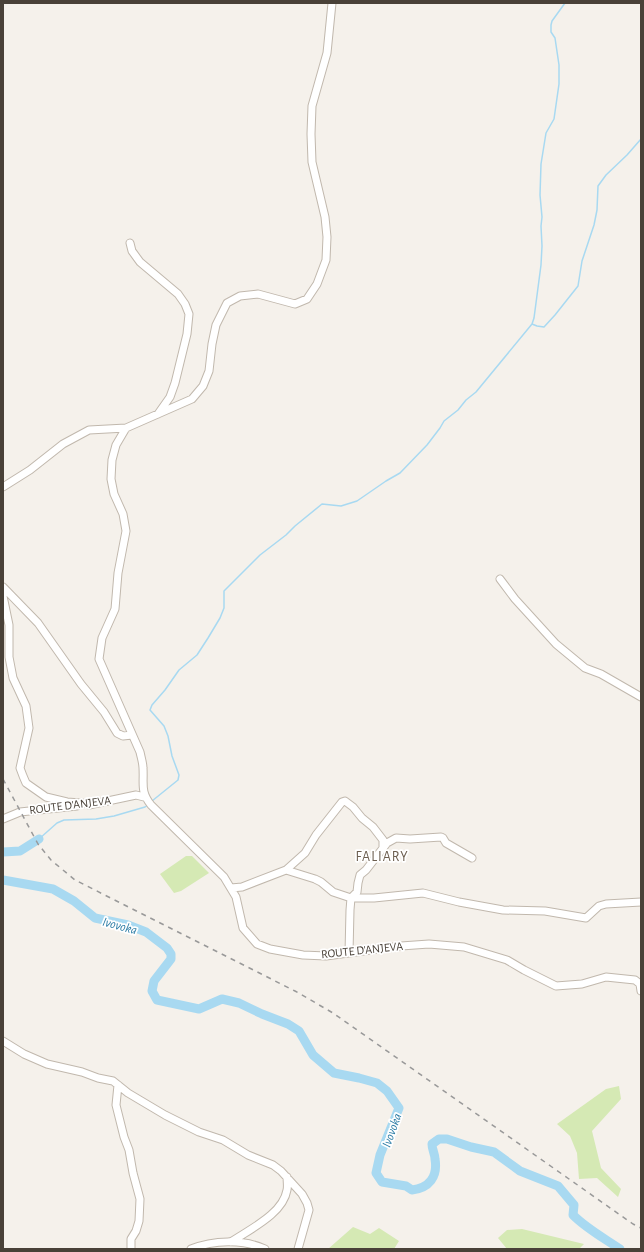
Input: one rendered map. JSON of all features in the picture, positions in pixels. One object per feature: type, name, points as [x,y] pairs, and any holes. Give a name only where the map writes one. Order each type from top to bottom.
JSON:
[{"type":"street","points":[[3,487],[30,470],[63,444],[89,430],[126,428],[192,399],[203,386],[209,370],[216,325],[227,303],[240,296],[258,294],[295,304],[307,299],[317,284],[326,260],[327,237],[325,218],[312,162],[311,134],[312,106],[327,53],[332,3]]},
{"type":"street","points":[[130,243],[132,251],[140,262],[178,294],[185,304],[189,314],[187,334],[175,383],[170,397],[158,414]]},
{"type":"street","points":[[126,428],[116,445],[112,460],[111,479],[114,494],[123,514],[126,531],[118,573],[115,609],[102,638],[99,659],[140,752],[144,767],[142,783],[145,798]]},
{"type":"street","points":[[500,579],[556,644],[585,668],[607,677],[641,697]]},
{"type":"street","points":[[3,587],[38,623],[81,684],[104,712],[117,733],[123,736],[132,735]]},
{"type":"street","points":[[3,596],[9,625],[9,657],[13,678],[26,706],[29,728],[20,768],[26,783],[46,797],[67,802],[94,804]]},
{"type":"street","points":[[127,797],[138,789],[142,783]]},
{"type":"street","name":"ROUTE D'ANJEVA","points":[[3,819],[20,812],[94,804],[136,795],[145,798],[185,840],[224,877],[236,897],[243,928],[257,944],[270,949],[303,955],[326,956],[408,945],[429,944],[464,947],[507,960],[556,986],[582,984],[606,977],[635,980],[640,984],[641,990]]},
{"type":"street","points":[[230,888],[242,887],[286,870],[305,853],[316,835],[342,802],[345,801],[384,840],[383,849]]},
{"type":"street","points":[[349,954],[350,910],[352,898],[357,892],[360,875],[366,870],[387,843],[396,838],[410,839],[440,837],[443,838],[446,843],[472,858]]},
{"type":"street","points":[[286,870],[315,879],[333,892],[352,898],[374,898],[423,893],[460,902],[504,910],[545,912],[581,918],[586,918],[599,906],[606,904],[641,902]]},
{"type":"street","points":[[3,1041],[24,1054],[46,1064],[113,1081],[139,1100],[165,1115],[199,1132],[223,1140],[248,1155],[273,1165],[288,1177],[304,1198],[309,1210],[298,1249]]},
{"type":"street","points":[[118,1085],[116,1106],[124,1137],[130,1150],[133,1173],[140,1198],[139,1221],[136,1232],[131,1239],[131,1249]]},
{"type":"street","points":[[231,1242],[273,1214],[279,1208],[288,1190],[288,1177]]},
{"type":"street","points":[[191,1249],[221,1242],[250,1244],[265,1249]]},
{"type":"green space","points":[[186,856],[192,856],[209,873],[181,891],[174,893],[160,874]]},
{"type":"green space","points":[[619,1086],[621,1099],[592,1131],[601,1168],[621,1189],[618,1197],[597,1178],[579,1179],[577,1153],[570,1136],[557,1124],[606,1089]]},
{"type":"green space","points":[[353,1227],[370,1234],[379,1228],[399,1241],[394,1249],[328,1249]]},
{"type":"green space","points":[[522,1229],[584,1244],[579,1249],[507,1249],[498,1238],[507,1230]]},
{"type":"waterway","points":[[152,801],[178,780],[179,775],[164,726],[150,710],[152,705],[179,670],[197,655],[208,638],[224,608],[224,591],[260,555],[322,504],[341,506],[357,501],[400,473],[427,445],[444,421],[458,410],[466,400],[476,392],[532,324],[541,265],[541,164],[546,133],[554,119],[559,84],[559,65],[555,38],[551,32],[551,25],[552,21],[565,3]]},
{"type":"waterway","points":[[532,324],[544,327],[578,286],[582,261],[594,225],[597,210],[598,186],[606,175],[641,139]]},
{"type":"waterway","points":[[39,839],[57,823],[64,820],[96,819],[114,816],[148,805]]},
{"type":"waterway","points":[[3,852],[20,851],[39,839]]},
{"type":"waterway","name":"Ivovoka","points":[[3,880],[53,889],[74,901],[95,918],[128,925],[146,932],[167,948],[171,954],[171,959],[154,981],[152,991],[157,1000],[199,1009],[222,999],[239,1003],[288,1024],[299,1031],[313,1055],[334,1073],[377,1083],[387,1091],[399,1108],[380,1155],[376,1173],[382,1182],[406,1186],[412,1190],[428,1184],[434,1176],[436,1165],[432,1144],[439,1139],[447,1139],[471,1147],[494,1152],[520,1171],[558,1186],[574,1205],[573,1215],[590,1229],[620,1249]]},
{"type":"railway","points":[[3,779],[38,844],[51,860],[75,880],[295,991],[333,1013],[633,1224],[641,1228]]},
{"type":"district","name":"FALIARY","points":[[382,856]]}]
